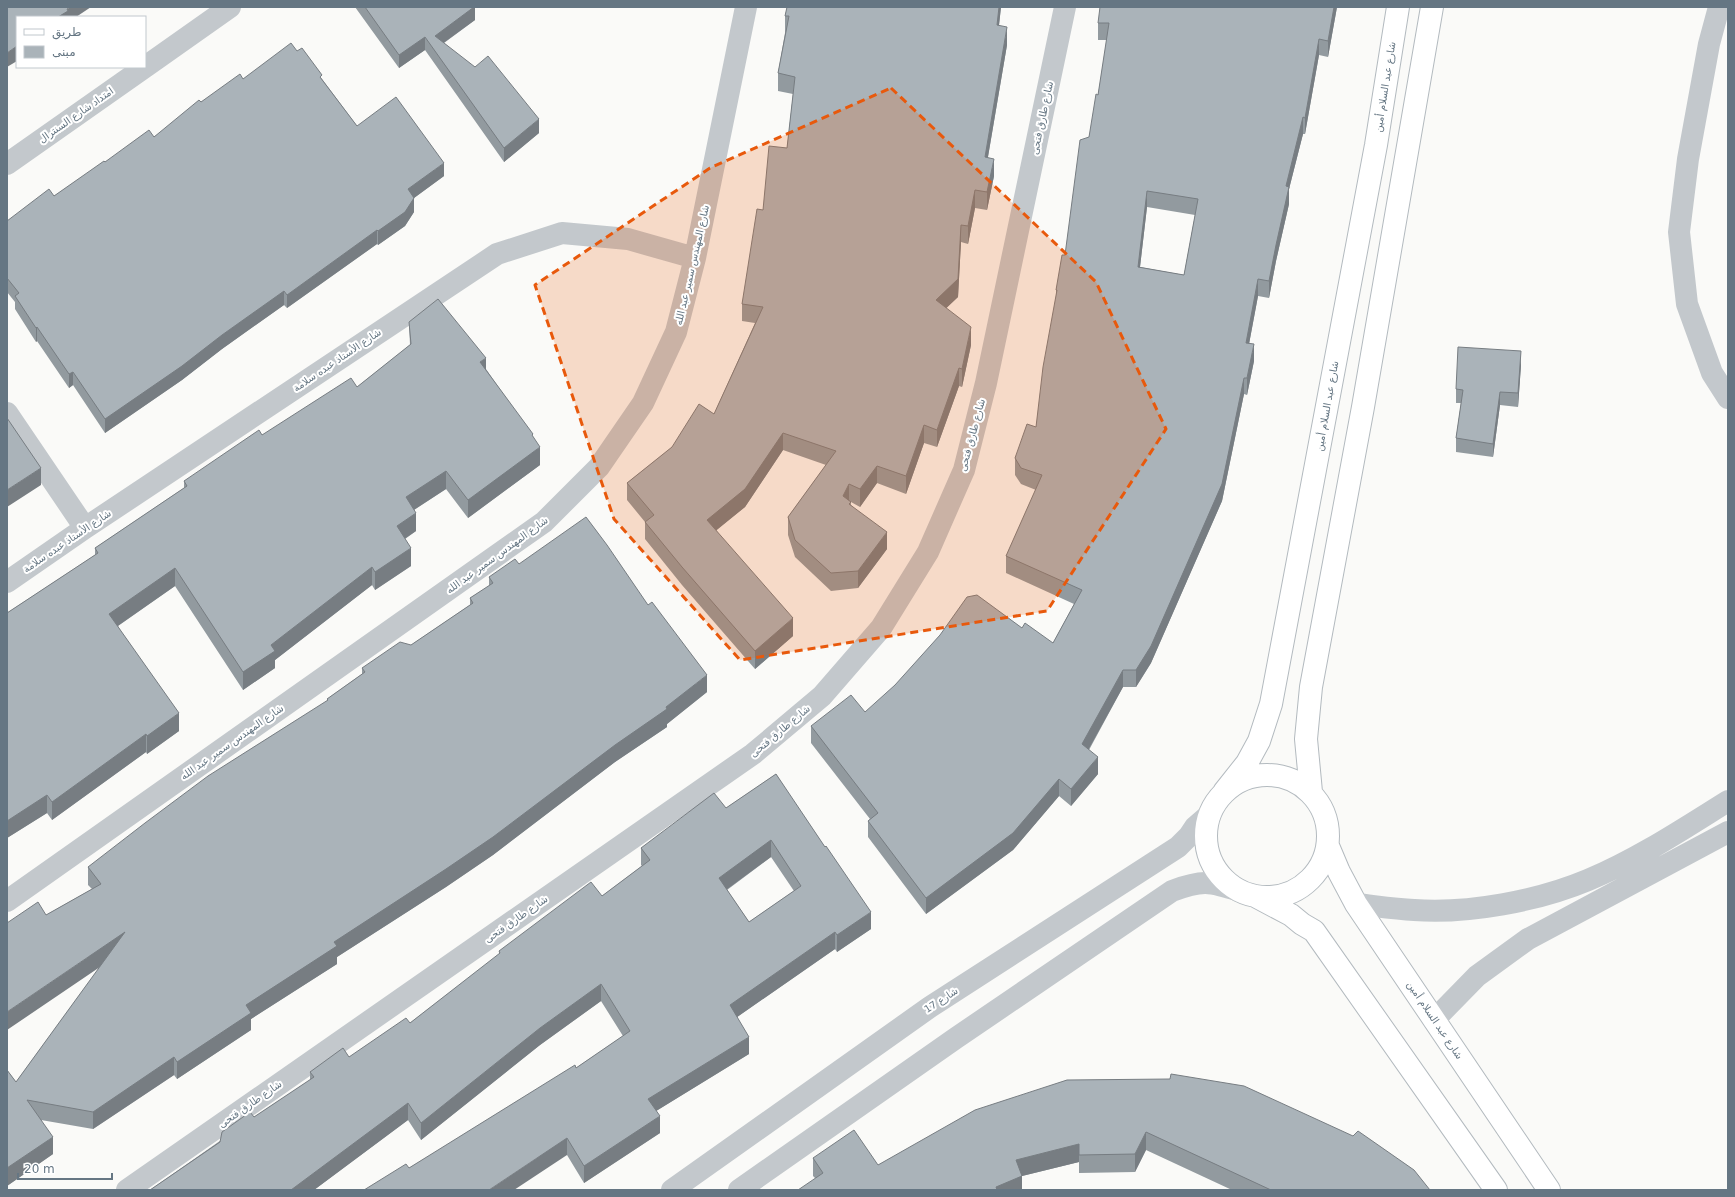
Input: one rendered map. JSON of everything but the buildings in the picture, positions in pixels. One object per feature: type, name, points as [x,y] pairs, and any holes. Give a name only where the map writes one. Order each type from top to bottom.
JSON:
[{"type":"street","name":"امتداد شارع السنترال","points":[[146,66],[230,7]]},
{"type":"street","name":"شارع المهندس سمير عبد الله","points":[[7,901],[544,522],[599,467],[643,403],[676,332],[695,258],[746,7]]},
{"type":"street","name":"شارع طارق فتحى","points":[[127,1190],[753,754],[822,696],[881,628],[928,552],[964,470],[986,383],[1065,7]]},
{"type":"street","name":"شارع عبد السلام أمين","points":[[1224,792],[1248,763],[1259,741],[1271,704],[1376,145],[1398,7]]},
{"type":"street","points":[[1311,792],[1306,739],[1311,687],[1363,407],[1432,7]]},
{"type":"street","points":[[1719,7],[1709,44],[1688,159],[1680,232],[1687,304],[1712,373],[1728,398]]},
{"type":"street","name":"امتداد شارع السنترال","points":[[7,164],[144,68]]},
{"type":"street","points":[[1376,145],[1408,149]]},
{"type":"street","name":"شارع الأستاذ عبده سلامة","points":[[7,582],[496,254],[562,233],[628,239],[695,258]]},
{"type":"street","points":[[7,413],[86,528]]},
{"type":"street","points":[[739,1190],[949,1043],[1172,891],[1194,883],[1217,883],[1248,894],[1276,897],[1295,891],[1311,880],[1322,864],[1328,846],[1328,826],[1323,808],[1311,792],[1296,781],[1278,774],[1258,774],[1240,780],[1224,792],[1216,802],[1210,814],[1206,832],[1208,850],[1214,866],[1225,880],[1248,894],[1292,915],[1302,924],[1314,931],[1496,1190]]},
{"type":"street","points":[[1434,1020],[1477,976],[1528,939],[1647,864],[1728,801]]},
{"type":"street","name":"شارع 17","points":[[672,1190],[930,1007],[1178,847],[1189,836],[1195,827],[1210,814]]},
{"type":"street","points":[[1356,904],[1415,910],[1474,908],[1532,898],[1647,864],[1728,832]]},
{"type":"street","name":"شارع عبد السلام أمين","points":[[1328,846],[1339,872],[1356,904],[1549,1190]]},
{"type":"highlighted area","points":[[891,88],[1096,282],[1166,429],[1047,611],[740,660],[614,519],[535,285],[710,168]]}]
